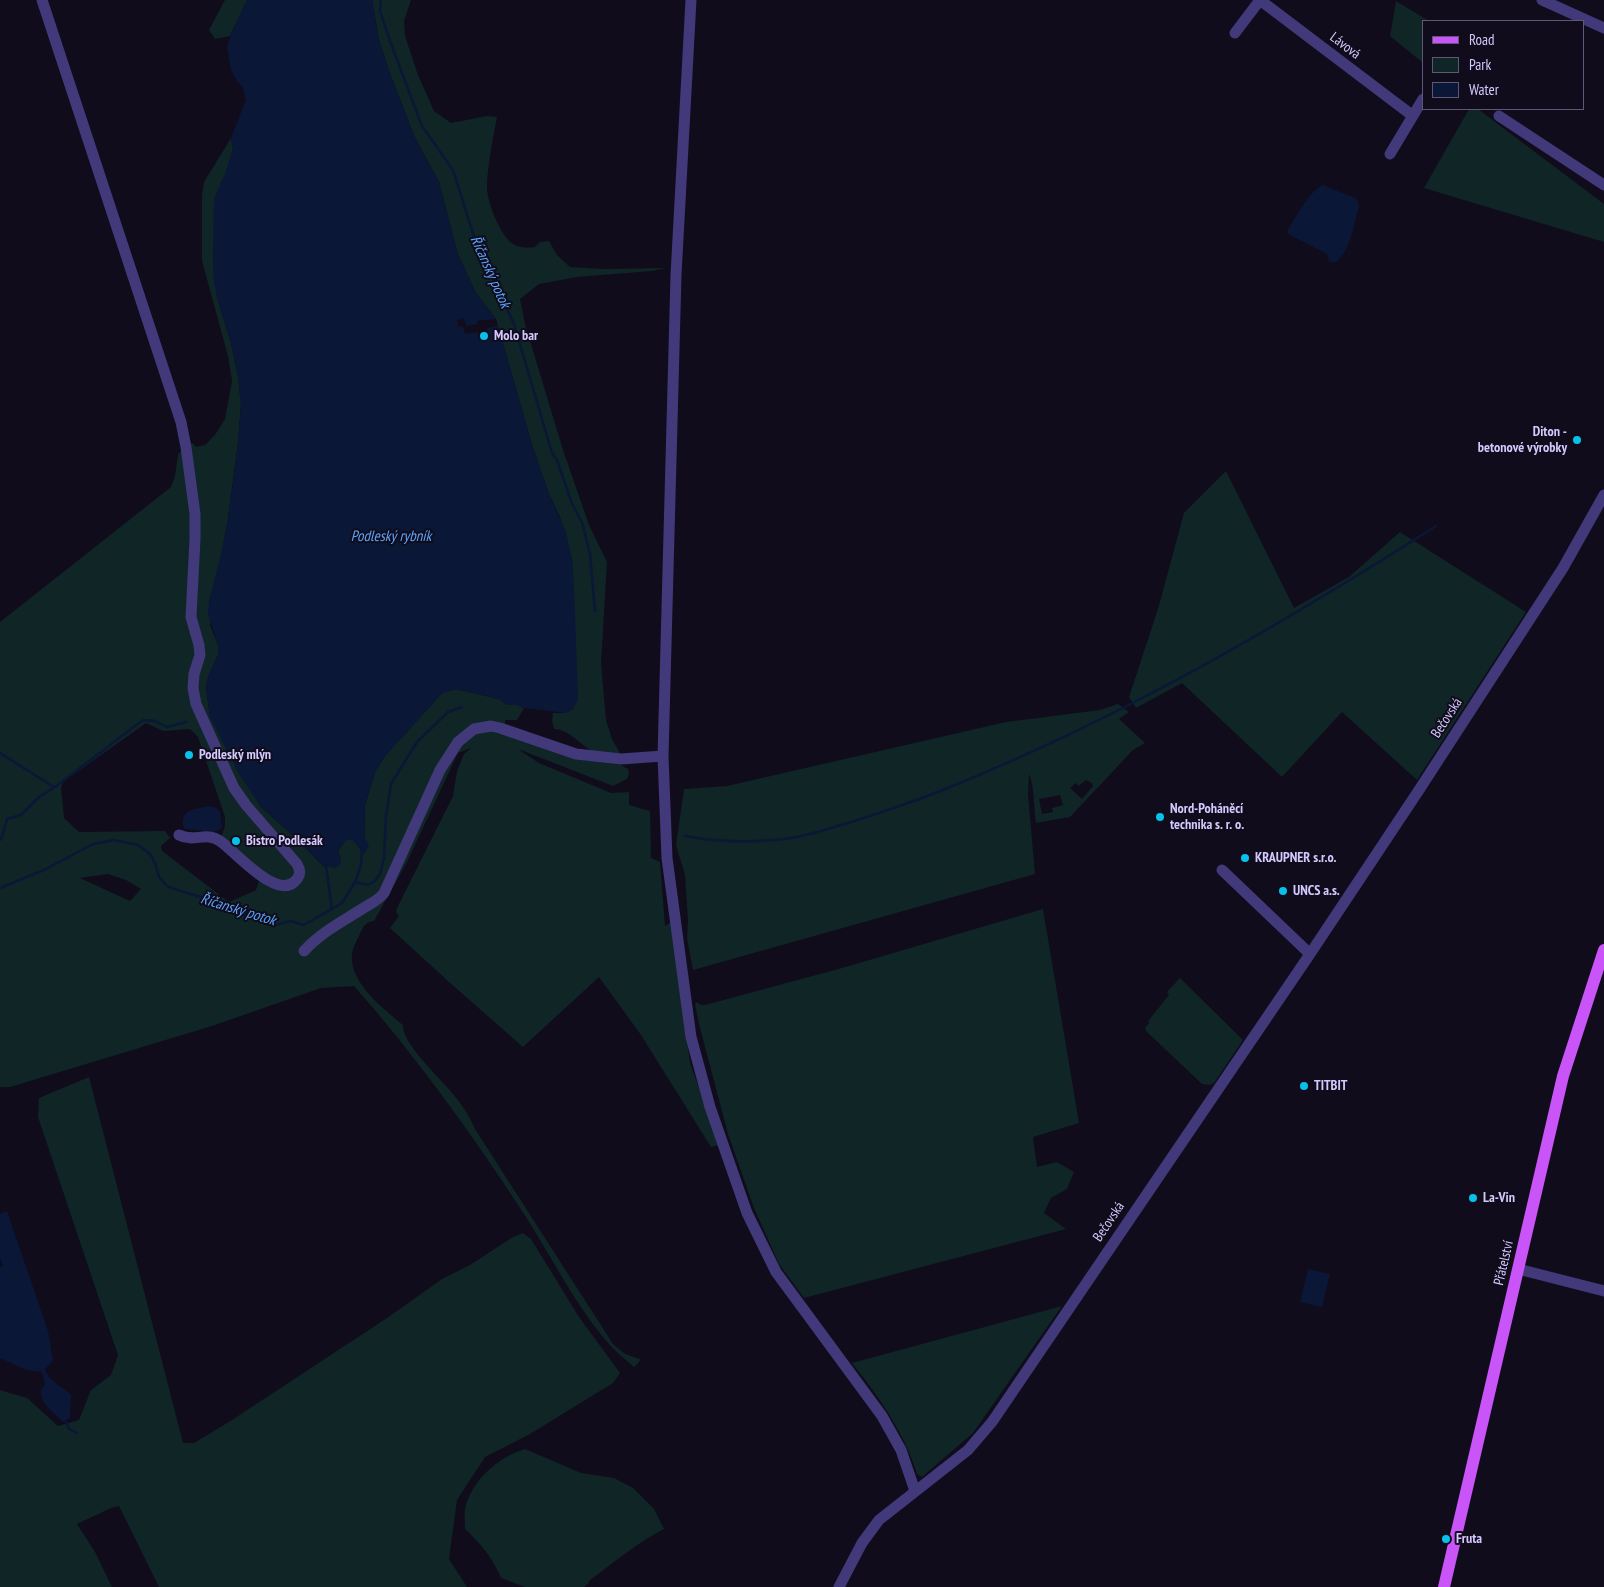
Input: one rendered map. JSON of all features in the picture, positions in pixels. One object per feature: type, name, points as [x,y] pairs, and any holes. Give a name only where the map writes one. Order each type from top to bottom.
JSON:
[{"type":"main road","name":"Přátelství","points":[[1444,1587],[1563,1076],[1604,950]]},
{"type":"street","points":[[42,0],[181,422],[195,514],[191,617],[200,655],[194,674],[193,688],[196,704],[234,788],[246,805],[292,857],[300,869],[298,877],[292,883],[286,885],[275,883],[250,867],[220,841],[211,837],[204,836],[188,839],[179,835]]},
{"type":"street","points":[[691,0],[676,275],[664,756],[667,858],[691,1037],[710,1107],[747,1213],[776,1272],[882,1416],[901,1450],[915,1491]]},
{"type":"street","points":[[1235,33],[1260,0]]},
{"type":"street","name":"Lávová","points":[[1260,0],[1412,116]]},
{"type":"street","points":[[1542,0],[1603,26]]},
{"type":"street","points":[[1390,154],[1422,101]]},
{"type":"street","points":[[1499,116],[1604,185]]},
{"type":"street","name":"Bečovská","points":[[840,1587],[854,1556],[870,1530],[889,1512],[968,1450],[992,1422],[1310,954],[1558,576],[1604,496]]},
{"type":"street","points":[[304,951],[312,942],[378,900],[384,892],[440,770],[458,742],[474,729],[491,726],[500,728],[576,754],[621,758],[664,756]]},
{"type":"street","points":[[1222,870],[1310,954]]},
{"type":"street","points":[[1518,1269],[1604,1291]]},
{"type":"green space","points":[[225,0],[247,0],[230,36],[215,39],[209,30]]},
{"type":"green space","points":[[372,0],[411,0],[404,21],[405,36],[418,75],[434,111],[451,123],[487,116],[497,117],[488,168],[487,192],[495,217],[508,240],[515,245],[527,248],[535,247],[540,242],[549,241],[557,255],[570,267],[603,269],[666,268],[652,271],[577,277],[539,284],[520,299],[525,324],[563,450],[589,525],[607,562],[601,663],[606,720],[612,739],[621,755],[606,756],[595,753],[567,733],[554,729],[553,713],[566,713],[574,600],[572,560],[560,517],[549,494],[533,448],[496,319],[476,293],[458,255],[439,182],[414,136],[389,71],[379,40]]},
{"type":"green space","points":[[1396,1],[1427,20],[1422,20],[1422,62],[1390,36]]},
{"type":"green space","points":[[1468,110],[1479,110],[1604,204],[1604,242],[1424,188]]},
{"type":"green space","points":[[231,138],[233,149],[215,216],[213,262],[217,297],[231,343],[238,376],[241,405],[228,519],[210,625],[218,645],[218,655],[208,677],[206,687],[210,717],[260,806],[326,867],[341,860],[338,851],[346,840],[353,840],[364,854],[365,805],[375,772],[385,756],[442,693],[456,689],[499,699],[507,705],[518,705],[524,708],[517,720],[505,720],[505,732],[576,759],[621,765],[628,769],[627,779],[613,786],[518,749],[539,763],[611,793],[629,792],[629,805],[650,811],[651,858],[660,862],[665,926],[672,922],[690,1063],[720,1145],[711,1147],[641,1035],[599,977],[523,1047],[390,928],[399,916],[396,912],[397,908],[453,796],[457,771],[464,754],[471,748],[458,753],[406,864],[374,921],[366,924],[363,928],[352,954],[356,975],[362,985],[378,1003],[403,1025],[409,1043],[416,1053],[462,1106],[613,1344],[625,1354],[640,1359],[634,1367],[596,1329],[522,1211],[463,1124],[421,1067],[354,986],[321,988],[212,1026],[10,1087],[0,1087],[0,622],[171,487],[175,476],[178,454],[192,443],[196,447],[205,445],[215,435],[225,419],[232,381],[228,356],[202,261],[202,195],[204,182]],"holes":[[[146,723],[163,731],[190,729],[198,737],[225,817],[225,826],[221,838],[234,859],[259,881],[256,890],[229,902],[162,851],[161,846],[170,838],[165,831],[79,832],[64,818],[61,788],[63,782]],[[108,874],[126,880],[141,889],[130,901],[80,878]]]},
{"type":"green space","points":[[1226,471],[1294,608],[1349,577],[1400,532],[1526,612],[1417,780],[1342,712],[1282,777],[1182,683],[1136,708],[1129,697],[1158,609],[1184,513]]},
{"type":"green space","points":[[1118,704],[1129,712],[1119,719],[1145,743],[1133,750],[1070,817],[1036,823],[1033,790],[1029,774],[1028,794],[1035,874],[693,970],[687,939],[688,920],[685,875],[676,845],[684,789],[727,786],[1006,722],[1100,710]],"holes":[[[1086,780],[1092,783],[1093,786],[1082,799],[1070,788],[1076,783],[1079,786]],[[1060,795],[1063,805],[1052,808],[1053,812],[1042,814],[1039,799]]]},
{"type":"green space","points":[[1043,909],[1079,1123],[1033,1137],[1037,1167],[1057,1162],[1074,1172],[1067,1189],[1051,1198],[1044,1213],[1066,1229],[804,1298],[779,1264],[754,1208],[728,1134],[695,1004],[697,1002],[705,1005],[842,968]]},
{"type":"green space","points":[[1180,978],[1243,1040],[1214,1083],[1210,1085],[1202,1084],[1145,1028],[1149,1023],[1148,1021],[1169,995],[1167,992]]},
{"type":"green space","points":[[89,1077],[183,1443],[194,1443],[232,1420],[387,1318],[442,1279],[470,1265],[513,1237],[523,1233],[531,1239],[579,1317],[620,1373],[613,1383],[530,1434],[485,1457],[457,1500],[449,1559],[467,1587],[159,1587],[119,1506],[77,1524],[95,1552],[112,1587],[0,1587],[0,1390],[27,1398],[58,1426],[79,1420],[91,1390],[111,1375],[118,1355],[38,1117],[39,1098]]},
{"type":"green space","points":[[1062,1306],[973,1433],[922,1477],[917,1474],[912,1459],[890,1415],[852,1363]]},
{"type":"green space","points":[[525,1449],[581,1473],[614,1478],[633,1488],[654,1509],[664,1529],[625,1554],[589,1581],[584,1587],[525,1587],[501,1578],[486,1552],[465,1529],[465,1509],[473,1489],[487,1472],[505,1458]]},
{"type":"water","name":"Podleský rybník","points":[[247,0],[372,0],[379,40],[389,71],[414,136],[439,182],[458,255],[476,293],[496,319],[533,448],[549,494],[566,532],[572,560],[578,699],[573,709],[566,713],[524,708],[517,705],[507,705],[499,699],[456,689],[442,693],[385,756],[375,772],[365,805],[364,836],[369,846],[364,854],[353,840],[346,840],[338,850],[341,860],[340,865],[335,868],[322,865],[299,841],[260,806],[238,772],[210,717],[206,687],[208,677],[218,655],[218,645],[208,614],[209,601],[228,519],[241,405],[238,376],[231,343],[214,282],[214,198],[225,174],[233,149],[231,138],[246,100],[243,88],[231,70],[227,47],[230,36]]},
{"type":"water","points":[[1323,185],[1355,198],[1359,206],[1349,244],[1336,262],[1329,262],[1327,254],[1288,234],[1288,229],[1304,204],[1313,192]]},
{"type":"water","points":[[208,806],[220,811],[222,828],[214,832],[184,829],[185,814]]},
{"type":"water","points":[[7,1211],[48,1331],[53,1361],[45,1369],[53,1381],[71,1395],[70,1418],[63,1422],[50,1410],[42,1399],[41,1389],[45,1385],[42,1372],[26,1370],[0,1358],[0,1268],[3,1265],[0,1259],[0,1214]]},
{"type":"water","points":[[1308,1269],[1330,1274],[1322,1307],[1300,1302]]},
{"type":"pier","points":[[464,318],[466,326],[478,324],[477,321],[496,319],[497,326],[487,328],[488,334],[479,335],[478,332],[465,334],[463,326],[458,327],[457,320]]},
{"type":"waterway","name":"Říčanský potok","points":[[381,0],[380,11],[422,126],[453,170],[476,243],[514,324],[552,453],[557,460],[572,504],[582,522],[590,554],[595,611]]},
{"type":"waterway","points":[[685,836],[722,841],[772,840],[800,837],[874,815],[950,787],[1076,731],[1199,668],[1319,599],[1436,526]]},
{"type":"waterway","name":"Říčanský potok","points":[[0,888],[46,869],[93,844],[114,840],[138,845],[150,854],[159,877],[167,886],[275,925],[291,921],[304,925],[342,903],[355,882],[368,885],[375,881],[380,874],[384,858],[386,817],[391,784],[417,742],[448,712],[462,707]]},
{"type":"waterway","points":[[0,840],[7,819],[21,815],[39,797],[143,720],[155,721],[167,727],[186,722]]},
{"type":"waterway","points":[[0,753],[54,787]]},
{"type":"waterway","points":[[355,882],[361,865],[362,847]]},
{"type":"waterway","points":[[326,867],[332,909]]},
{"type":"waterway","points":[[66,1422],[69,1429],[77,1433]]},
{"type":"place","name":"Molo bar","points":[[484,336]]},
{"type":"place","name":"Diton - betonové výrobky","points":[[1577,440]]},
{"type":"place","name":"Podleský mlýn","points":[[189,755]]},
{"type":"place","name":"Nord-Poháněcí technika s. r. o.","points":[[1160,817]]},
{"type":"place","name":"Bistro Podlesák","points":[[236,841]]},
{"type":"place","name":"KRAUPNER s.r.o.","points":[[1245,858]]},
{"type":"place","name":"UNCS a.s.","points":[[1283,891]]},
{"type":"place","name":"TITBIT","points":[[1304,1086]]},
{"type":"place","name":"La-Vin","points":[[1473,1198]]},
{"type":"place","name":"Fruta","points":[[1446,1539]]}]
